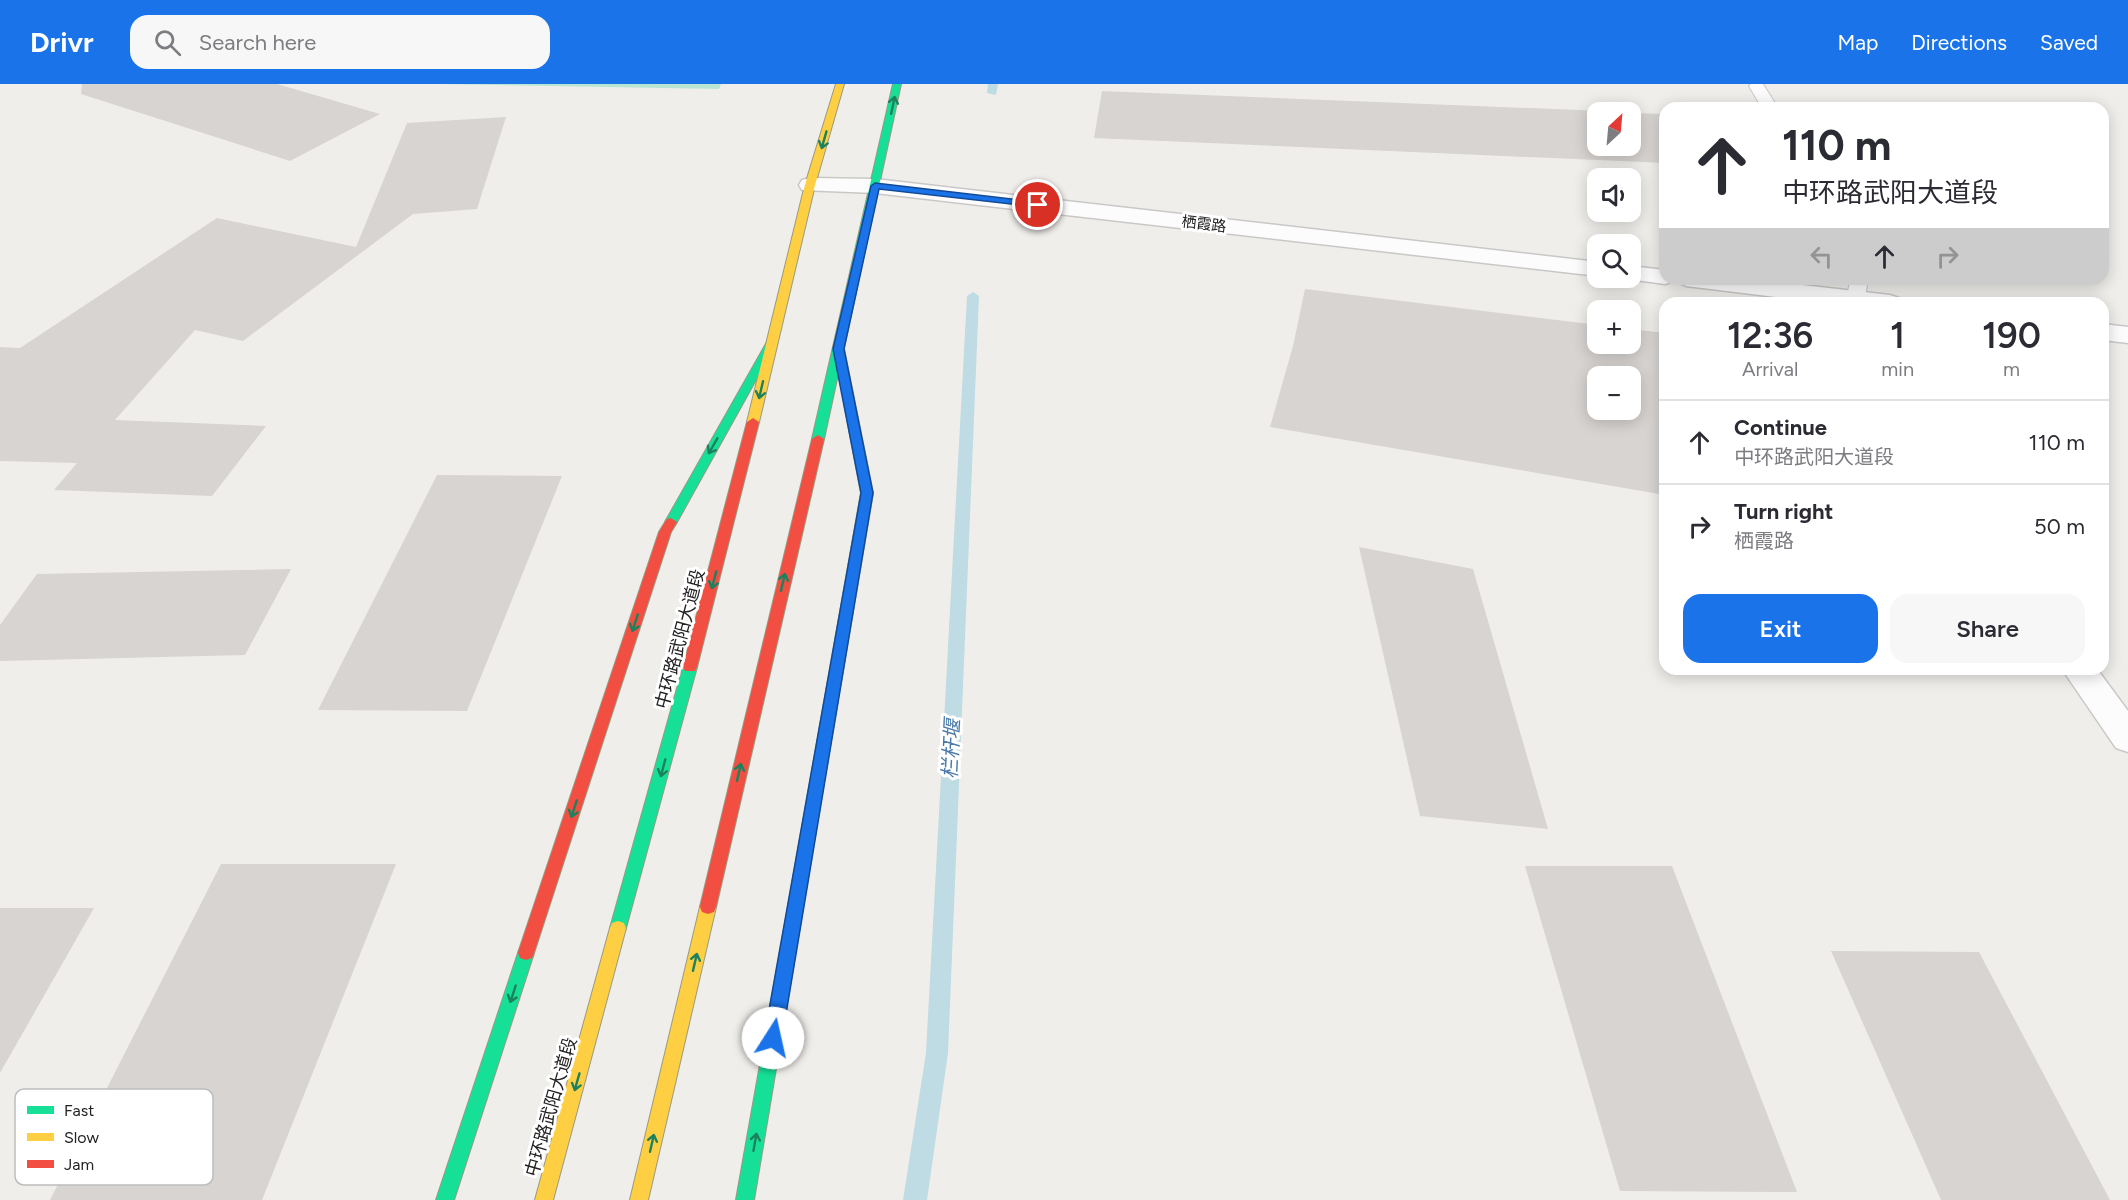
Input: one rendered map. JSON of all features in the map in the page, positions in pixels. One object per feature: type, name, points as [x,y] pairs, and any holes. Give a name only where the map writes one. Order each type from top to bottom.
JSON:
[{"type":"main road","name":"中环路武阳大道段","points":[[544,1200],[730,520],[810,185],[840,84]]},
{"type":"main road","points":[[639,1200],[838,349],[897,84]]},
{"type":"main road","points":[[445,1200],[665,532],[773,340]]},
{"type":"main road","points":[[746,1200],[867,493],[838,349]]},
{"type":"street","name":"栖霞路","points":[[810,185],[875,186],[1587,268]]},
{"type":"street","points":[[1641,274],[1659,276]]},
{"type":"street","points":[[1755,285],[1858,294]]},
{"type":"street","points":[[2109,333],[2128,335]]},
{"type":"street","points":[[2083,675],[2128,738]]},
{"type":"lane","points":[[1757,86],[1766,102]]},
{"type":"green space","points":[[440,84],[721,84],[719,89]]},
{"type":"building","points":[[82,84],[277,84],[380,114],[290,161],[81,94]]},
{"type":"building","points":[[1102,91],[1587,110],[1587,156],[1641,156],[1641,113],[1659,114],[1659,163],[1094,138]]},
{"type":"building","points":[[506,117],[477,209],[413,214],[243,341],[195,330],[115,420],[266,426],[212,496],[54,490],[77,463],[0,461],[0,347],[20,348],[217,218],[356,247],[407,123]]},
{"type":"building","points":[[1305,289],[1587,324],[1587,354],[1641,354],[1641,330],[1659,332],[1659,494],[1270,427],[1293,346]]},
{"type":"building","points":[[437,475],[562,476],[467,711],[318,710]]},
{"type":"building","points":[[1359,547],[1473,569],[1548,829],[1420,816]]},
{"type":"building","points":[[291,569],[245,655],[0,661],[0,625],[37,574]]},
{"type":"building","points":[[221,864],[396,864],[262,1200],[50,1200],[58,1185],[213,1185],[213,1089],[106,1089]]},
{"type":"building","points":[[1525,866],[1672,866],[1797,1192],[1620,1191]]},
{"type":"building","points":[[0,908],[94,908],[0,1073]]},
{"type":"building","points":[[1831,951],[1979,952],[2110,1200],[1941,1200]]},
{"type":"waterway","name":"栏杆堰","points":[[992,93],[993,84]]},
{"type":"waterway","name":"栏杆堰","points":[[915,1200],[937,1053],[973,296]]},
{"type":"traffic: fast","points":[[818,439],[897,84]]},
{"type":"traffic: fast","points":[[671,522],[772,342]]},
{"type":"traffic: fast","points":[[618,928],[690,667]]},
{"type":"traffic: fast","points":[[745,1200],[816,788]]},
{"type":"traffic: fast","points":[[445,1200],[526,953]]},
{"type":"traffic: slow","points":[[753,422],[810,185],[840,84]]},
{"type":"traffic: slow","points":[[639,1200],[708,907]]},
{"type":"traffic: slow","points":[[544,1200],[618,928]]},
{"type":"traffic: jam","points":[[816,788],[867,493],[839,349]]},
{"type":"traffic: jam","points":[[690,667],[753,422]]},
{"type":"traffic: jam","points":[[708,907],[818,439]]},
{"type":"traffic: jam","points":[[526,953],[665,532],[671,522]]},
{"type":"route","points":[[773,1038],[867,493],[838,349],[875,186],[1038,205]]}]
